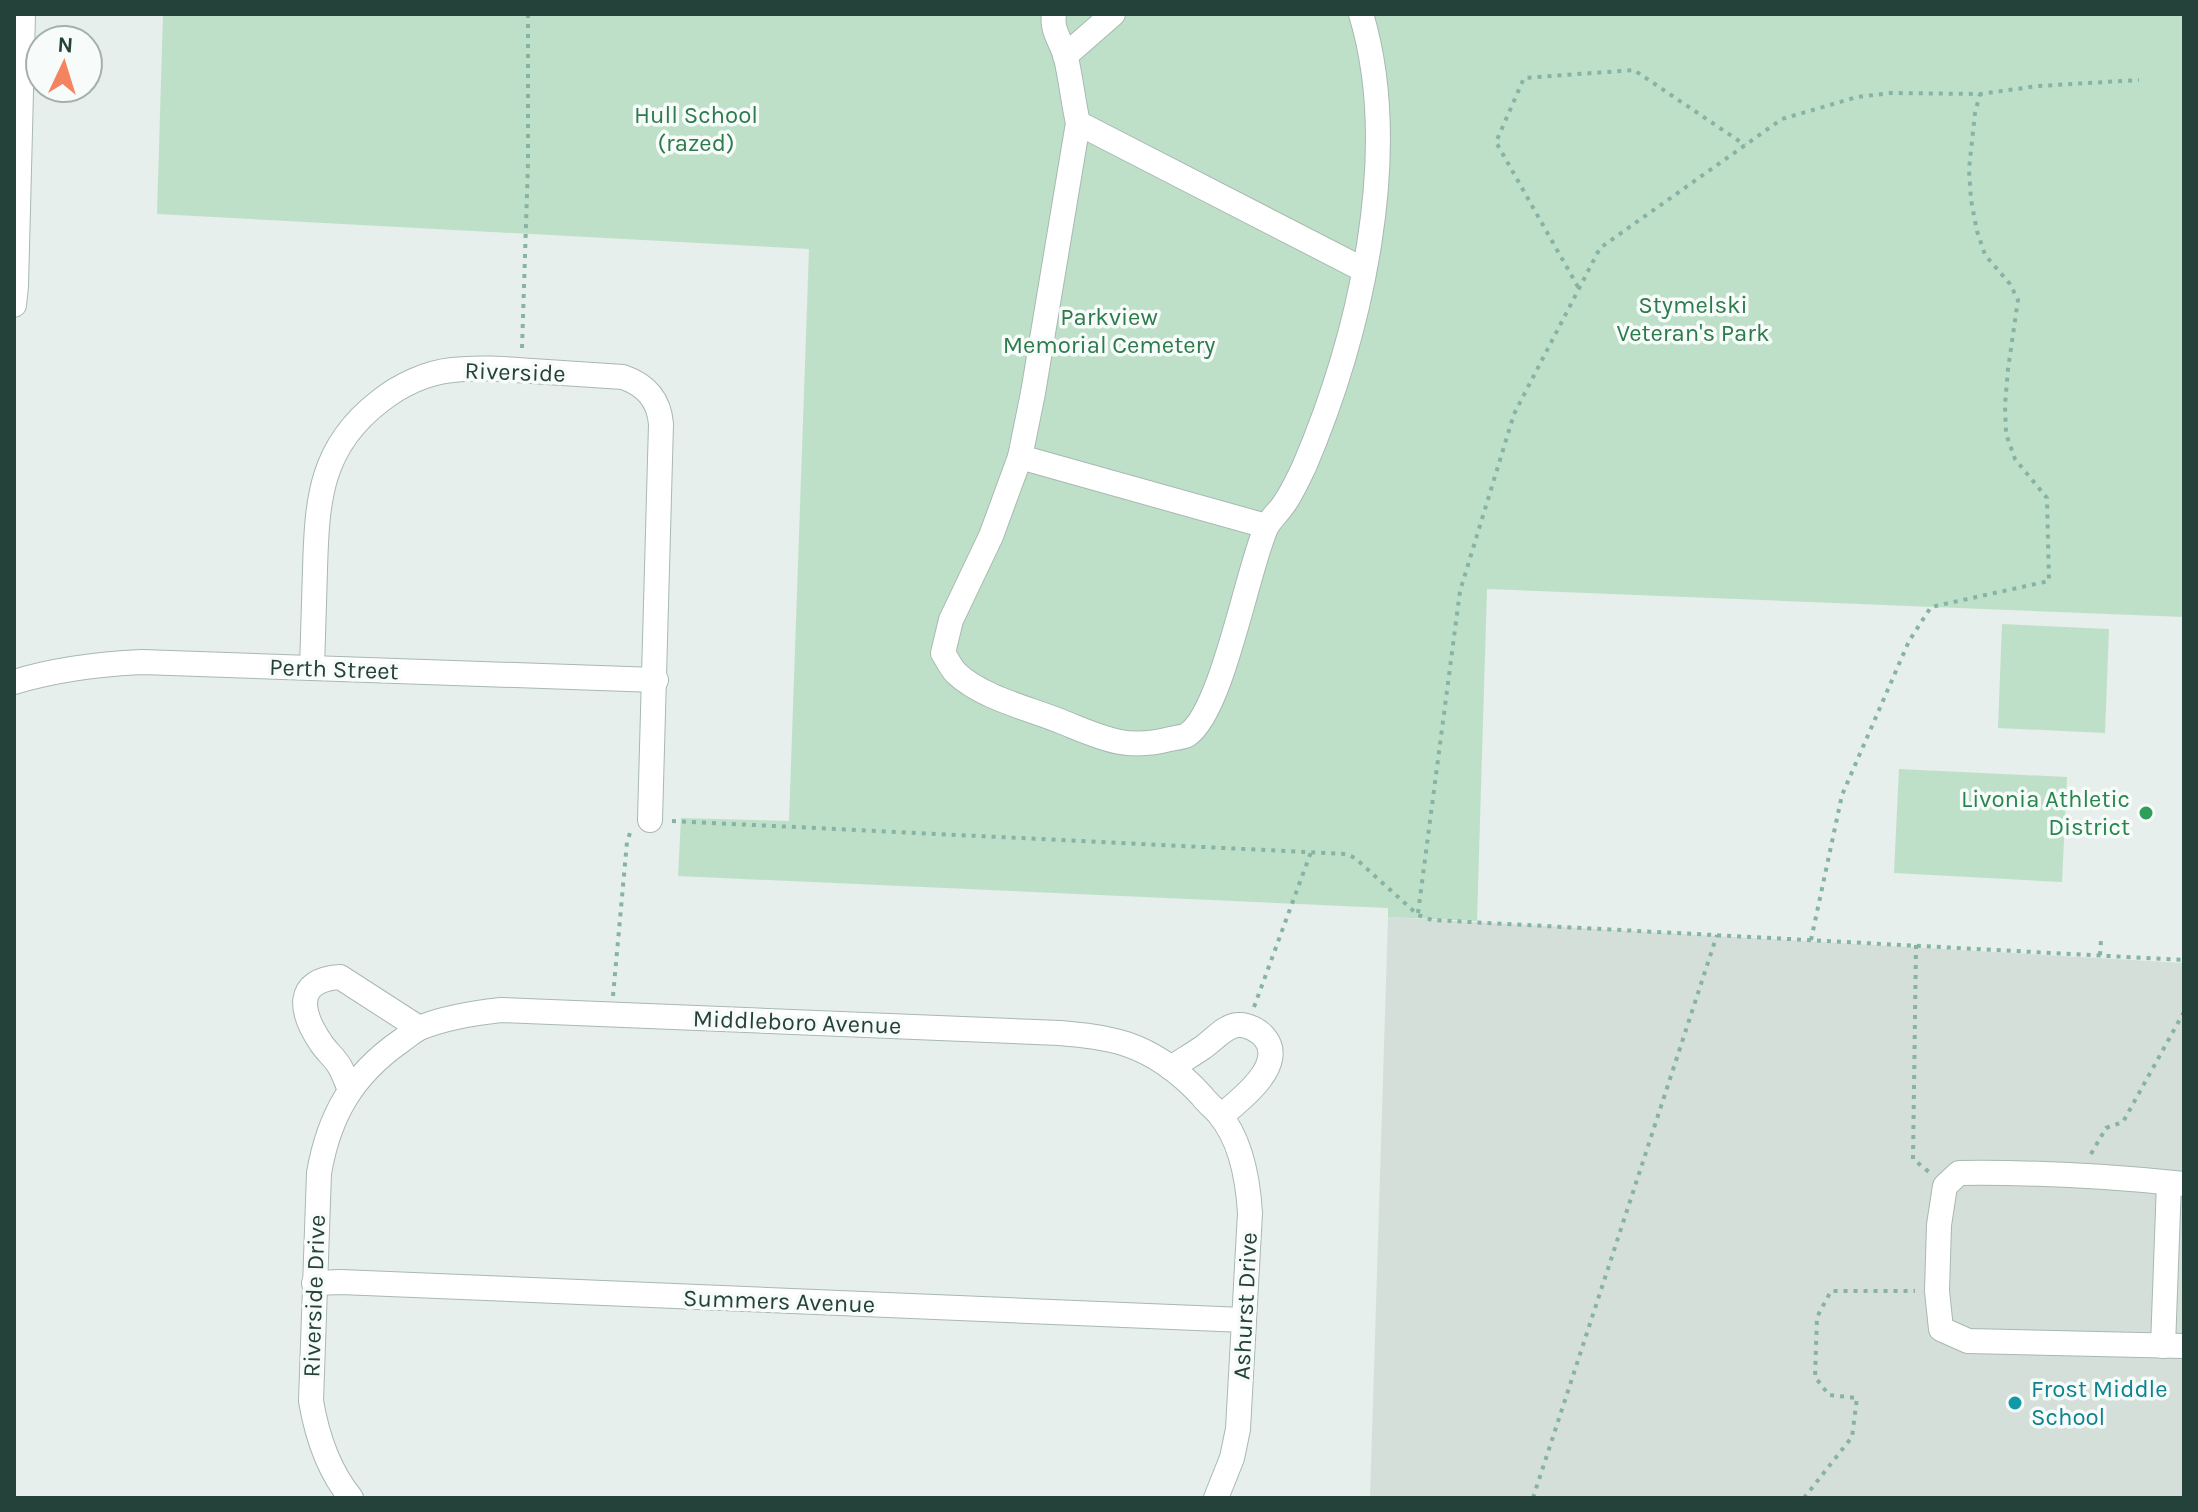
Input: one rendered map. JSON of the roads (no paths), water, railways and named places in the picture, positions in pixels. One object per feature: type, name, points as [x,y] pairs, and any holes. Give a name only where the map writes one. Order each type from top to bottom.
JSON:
[{"type":"street","points":[[14,305],[23,14]]},
{"type":"street","points":[[1054,14],[1052,24],[1065,56],[1078,123],[1033,393],[1020,457],[991,536],[951,620],[943,653],[954,671],[975,688],[1115,742],[1150,744],[1187,735],[1205,715],[1266,526],[1285,504],[1303,469],[1346,352],[1364,270],[1377,180],[1378,126],[1374,68],[1361,14]]},
{"type":"street","points":[[1065,56],[1113,14]]},
{"type":"street","points":[[1078,123],[1364,270]]},
{"type":"street","name":"Riverside","points":[[312,668],[318,504],[326,473],[351,428],[389,394],[430,375],[468,369],[521,370],[623,377],[641,385],[656,402],[661,424],[656,680]]},
{"type":"street","points":[[1020,457],[1266,526]]},
{"type":"street","name":"Perth Street","points":[[14,682],[54,671],[142,662],[656,680]]},
{"type":"street","points":[[650,820],[656,680]]},
{"type":"street","points":[[350,1090],[340,1066],[320,1042],[304,1007],[305,995],[312,984],[326,978],[340,977],[419,1028]]},
{"type":"street","name":"Middleboro Avenue","points":[[377,1060],[419,1028],[473,1013],[501,1010],[1096,1036],[1142,1050],[1193,1086]]},
{"type":"street","points":[[1171,1068],[1205,1047],[1225,1029],[1239,1025],[1264,1035],[1270,1045],[1269,1065],[1254,1086],[1221,1116]]},
{"type":"street","name":"Riverside Drive","points":[[351,1498],[331,1467],[314,1421],[310,1380],[319,1173],[332,1123],[350,1090],[377,1060]]},
{"type":"street","name":"Ashurst Drive","points":[[1193,1086],[1221,1116],[1240,1154],[1249,1193],[1238,1429],[1232,1458],[1216,1498]]},
{"type":"street","points":[[2012,1172],[2177,1183],[2173,1346],[1968,1341],[1941,1329],[1937,1291],[1939,1225],[1945,1186],[1959,1173],[2012,1172]]},
{"type":"street","name":"Summers Avenue","points":[[314,1283],[1244,1320]]},
{"type":"place","name":"Livonia Athletic District","points":[[2146,813]]},
{"type":"place","name":"Frost Middle School","points":[[2015,1403]]},
{"type":"park label","name":"Hull School (razed)","points":[[696,129]]},
{"type":"park label","name":"Stymelski Veteran's Park","points":[[1693,319]]},
{"type":"park label","name":"Parkview Memorial Cemetery","points":[[1109,331]]}]
